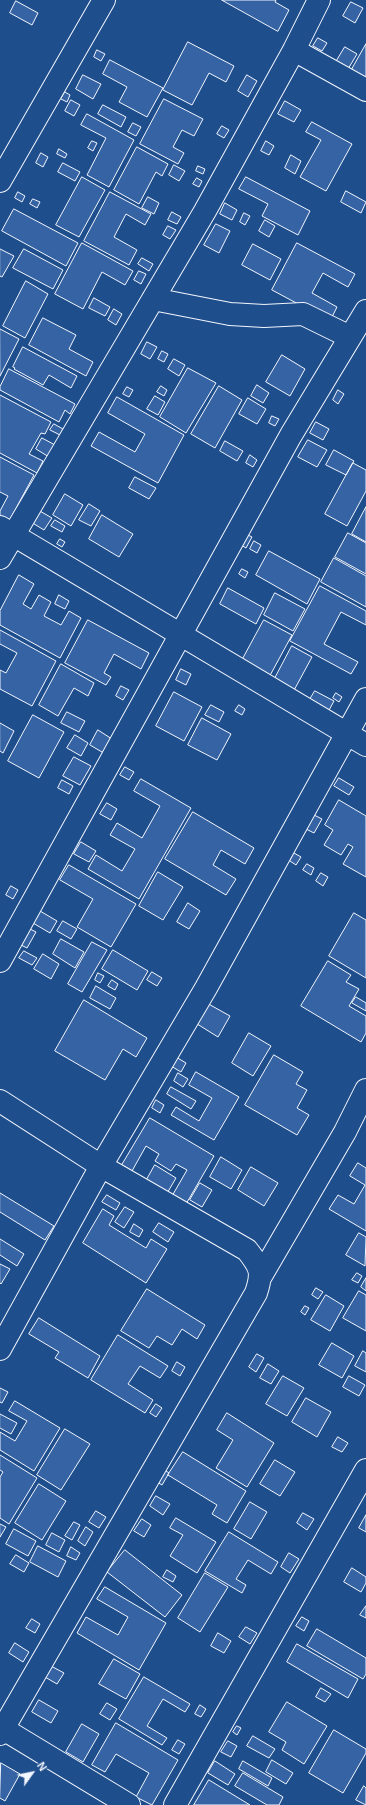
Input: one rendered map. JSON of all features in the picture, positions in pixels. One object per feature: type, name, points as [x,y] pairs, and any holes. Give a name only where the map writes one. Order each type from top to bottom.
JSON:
[{"type":"street","points":[[0,181],[104,0]]},
{"type":"street","points":[[0,558],[6,531],[152,299],[205,211],[294,50],[319,0]]},
{"type":"street","points":[[294,50],[366,90]]},
{"type":"street","points":[[152,299],[230,314],[264,316],[303,314],[350,337]]},
{"type":"street","points":[[0,960],[291,435],[366,311]]},
{"type":"street","points":[[6,531],[366,745]]},
{"type":"street","points":[[0,1349],[101,1166],[206,988],[366,700]]},
{"type":"street","points":[[129,1805],[1,1730],[256,1294],[261,1276],[344,1132],[366,1090]]},
{"type":"street","points":[[0,1102],[101,1166],[247,1250],[256,1262],[261,1276]]},
{"type":"street","points":[[175,1805],[366,1470]]},
{"type":"building","points":[[222,0],[276,0],[275,2],[289,10],[278,31]]},
{"type":"building","points":[[16,1],[38,13],[32,25],[10,13]]},
{"type":"building","points":[[351,2],[363,8],[355,23],[343,16]]},
{"type":"building","points":[[318,38],[327,43],[322,51],[313,46]]},
{"type":"building","points":[[188,42],[234,66],[226,82],[209,73],[192,105],[163,90]]},
{"type":"building","points":[[366,44],[366,79],[351,71]]},
{"type":"building","points":[[345,47],[357,54],[348,69],[336,62]]},
{"type":"building","points":[[97,50],[105,54],[101,61],[94,57]]},
{"type":"building","points":[[110,60],[163,88],[147,117],[119,102],[127,87],[103,74]]},
{"type":"building","points":[[83,75],[101,84],[93,99],[76,89]]},
{"type":"building","points":[[247,75],[257,81],[248,97],[238,91]]},
{"type":"building","points":[[65,92],[70,95],[67,102],[61,99]]},
{"type":"building","points":[[164,99],[203,119],[194,136],[182,130],[173,147],[184,153],[178,164],[140,144]]},
{"type":"building","points":[[71,100],[80,105],[74,116],[65,111]]},
{"type":"building","points":[[285,101],[301,110],[294,122],[278,114]]},
{"type":"building","points":[[103,105],[126,117],[121,127],[98,114]]},
{"type":"building","points":[[87,114],[134,140],[109,187],[87,175],[106,138],[81,125]]},
{"type":"building","points":[[312,122],[352,144],[326,191],[300,177],[321,140],[306,132]]},
{"type":"building","points":[[133,123],[141,127],[136,136],[128,132]]},
{"type":"building","points":[[222,126],[229,130],[224,138],[217,134]]},
{"type":"building","points":[[92,141],[97,143],[93,151],[88,148]]},
{"type":"building","points":[[266,141],[274,146],[269,155],[261,151]]},
{"type":"building","points":[[137,147],[168,164],[162,176],[156,172],[139,204],[114,190]]},
{"type":"building","points":[[59,149],[67,154],[65,158],[57,154]]},
{"type":"building","points":[[41,153],[48,157],[43,167],[36,163]]},
{"type":"building","points":[[291,155],[301,161],[295,174],[285,168]]},
{"type":"building","points":[[63,163],[80,172],[75,181],[58,172]]},
{"type":"building","points":[[174,165],[185,171],[179,181],[169,175]]},
{"type":"building","points":[[198,166],[205,169],[203,174],[196,171]]},
{"type":"building","points":[[82,177],[105,190],[79,237],[56,225]]},
{"type":"building","points":[[246,177],[310,211],[298,235],[262,216],[268,204],[239,189]]},
{"type":"building","points":[[197,178],[202,181],[199,187],[193,184]]},
{"type":"building","points":[[346,191],[366,202],[361,213],[341,202]]},
{"type":"building","points":[[18,192],[25,196],[22,202],[15,198]]},
{"type":"building","points":[[110,192],[151,214],[145,225],[126,214],[114,237],[137,250],[129,265],[84,241]]},
{"type":"building","points":[[148,197],[159,203],[154,214],[142,208]]},
{"type":"building","points":[[33,199],[40,202],[37,208],[30,204]]},
{"type":"building","points":[[225,203],[237,210],[232,220],[220,214]]},
{"type":"building","points":[[14,209],[78,243],[66,266],[2,231]]},
{"type":"building","points":[[172,212],[181,217],[177,224],[168,220]]},
{"type":"building","points":[[244,213],[250,216],[245,225],[240,222]]},
{"type":"building","points":[[265,220],[275,226],[269,237],[259,231]]},
{"type":"building","points":[[216,224],[230,231],[219,253],[204,245]]},
{"type":"building","points":[[168,226],[176,230],[170,239],[163,235]]},
{"type":"building","points":[[82,243],[133,271],[125,285],[102,272],[83,309],[55,294]]},
{"type":"building","points":[[297,243],[355,274],[348,287],[323,273],[312,293],[337,307],[330,321],[272,290]]},
{"type":"building","points":[[253,244],[281,259],[270,280],[242,265]]},
{"type":"building","points":[[0,249],[14,256],[2,277],[0,276]]},
{"type":"building","points":[[24,249],[63,270],[53,289],[13,268]]},
{"type":"building","points":[[142,258],[153,264],[149,271],[138,264]]},
{"type":"building","points":[[139,271],[146,274],[141,284],[134,280]]},
{"type":"building","points":[[26,281],[48,294],[25,338],[3,326]]},
{"type":"building","points":[[94,298],[110,307],[105,316],[89,308]]},
{"type":"building","points":[[114,309],[122,314],[116,325],[108,320]]},
{"type":"building","points":[[43,318],[76,335],[69,349],[93,362],[86,376],[29,345]]},
{"type":"building","points":[[0,329],[19,339],[0,376]]},
{"type":"building","points":[[147,342],[157,347],[150,359],[141,354]]},
{"type":"building","points":[[23,347],[77,376],[71,388],[49,375],[43,385],[14,369],[15,368],[13,367]]},
{"type":"building","points":[[162,351],[168,354],[164,362],[158,359]]},
{"type":"building","points":[[282,355],[305,369],[290,396],[266,382]]},
{"type":"building","points":[[174,359],[185,365],[179,376],[168,369]]},
{"type":"building","points":[[188,368],[216,383],[186,433],[160,417]]},
{"type":"building","points":[[9,369],[75,404],[70,414],[65,410],[59,422],[0,390]]},
{"type":"building","points":[[257,385],[269,393],[263,403],[251,396]]},
{"type":"building","points":[[161,386],[167,390],[164,396],[157,392]]},
{"type":"building","points":[[219,386],[242,400],[215,448],[191,434]]},
{"type":"building","points":[[127,387],[133,390],[129,397],[123,394]]},
{"type":"building","points":[[338,390],[344,394],[338,404],[333,400]]},
{"type":"building","points":[[0,395],[51,422],[45,434],[41,433],[29,454],[43,461],[37,473],[0,453]]},
{"type":"building","points":[[155,396],[165,402],[158,415],[147,409]]},
{"type":"building","points":[[117,397],[184,435],[158,483],[91,446],[99,432],[135,452],[145,434],[108,413]]},
{"type":"building","points":[[248,398],[266,409],[257,424],[239,414]]},
{"type":"building","points":[[272,416],[279,419],[275,426],[269,423]]},
{"type":"building","points":[[316,422],[329,429],[323,440],[310,433]]},
{"type":"building","points":[[54,424],[63,429],[60,435],[50,430]]},
{"type":"building","points":[[42,438],[55,445],[49,457],[36,449]]},
{"type":"building","points":[[308,440],[327,450],[317,467],[298,457]]},
{"type":"building","points":[[225,441],[243,451],[237,461],[220,451]]},
{"type":"building","points":[[334,450],[354,461],[346,475],[326,465]]},
{"type":"building","points":[[250,455],[257,460],[253,467],[246,463]]},
{"type":"building","points":[[0,457],[34,475],[8,523],[0,518],[0,511],[8,496],[0,492]]},
{"type":"building","points":[[353,463],[366,470],[366,491],[347,526],[325,514]]},
{"type":"building","points":[[135,477],[156,488],[149,499],[129,488]]},
{"type":"building","points":[[65,494],[83,505],[71,526],[53,515]]},
{"type":"building","points":[[89,504],[100,511],[91,526],[79,520]]},
{"type":"building","points":[[366,507],[366,542],[352,534]]},
{"type":"building","points":[[38,510],[52,518],[44,530],[31,522]]},
{"type":"building","points":[[102,515],[133,534],[119,557],[89,539]]},
{"type":"building","points":[[55,520],[65,526],[62,532],[51,526]]},
{"type":"building","points":[[348,533],[366,543],[366,574],[335,557]]},
{"type":"building","points":[[246,534],[252,537],[246,548],[241,545]]},
{"type":"building","points":[[60,539],[65,542],[62,547],[57,544]]},
{"type":"building","points":[[254,541],[261,545],[257,553],[250,549]]},
{"type":"building","points":[[269,551],[320,579],[307,604],[256,575]]},
{"type":"building","points":[[334,558],[366,576],[366,607],[321,582]]},
{"type":"building","points":[[242,569],[248,572],[245,578],[239,574]]},
{"type":"building","points":[[19,575],[34,584],[23,604],[31,609],[39,595],[51,602],[44,616],[61,625],[69,611],[81,618],[60,658],[0,625],[0,611]]},
{"type":"building","points":[[320,586],[366,611],[366,625],[341,612],[324,644],[358,662],[351,674],[290,641]]},
{"type":"building","points":[[228,588],[264,608],[256,624],[220,604]]},
{"type":"building","points":[[275,593],[305,609],[293,631],[264,615]]},
{"type":"building","points":[[59,595],[69,601],[65,609],[55,604]]},
{"type":"building","points":[[88,620],[149,653],[141,669],[114,654],[104,673],[111,677],[106,685],[65,663]]},
{"type":"building","points":[[264,620],[292,635],[267,681],[239,666]]},
{"type":"building","points":[[0,630],[56,661],[32,706],[0,689],[0,670],[6,673],[17,653],[0,644]]},
{"type":"building","points":[[292,646],[312,657],[292,694],[272,684]]},
{"type":"building","points":[[61,664],[94,683],[88,696],[74,688],[58,716],[39,705]]},
{"type":"building","points":[[181,669],[191,674],[186,685],[176,680]]},
{"type":"building","points":[[121,686],[129,690],[123,700],[116,696]]},
{"type":"building","points":[[315,691],[334,701],[328,712],[309,701]]},
{"type":"building","points":[[174,692],[202,707],[184,741],[156,726]]},
{"type":"building","points":[[336,693],[342,697],[339,702],[333,698]]},
{"type":"building","points":[[211,705],[224,712],[219,722],[205,715]]},
{"type":"building","points":[[239,705],[245,709],[242,715],[235,711]]},
{"type":"building","points":[[67,712],[85,721],[79,732],[61,723]]},
{"type":"building","points":[[33,715],[64,732],[39,778],[8,761]]},
{"type":"building","points":[[202,718],[231,734],[217,760],[188,745]]},
{"type":"building","points":[[0,723],[14,731],[3,753],[0,751]]},
{"type":"building","points":[[98,730],[115,741],[107,755],[90,745]]},
{"type":"building","points":[[75,735],[88,743],[81,756],[67,748]]},
{"type":"building","points":[[74,757],[91,766],[80,785],[63,776]]},
{"type":"building","points":[[125,767],[134,772],[129,780],[120,775]]},
{"type":"building","points":[[339,778],[354,787],[349,795],[334,786]]},
{"type":"building","points":[[141,779],[191,808],[139,899],[88,869],[96,855],[122,871],[135,849],[110,835],[117,823],[142,838],[160,806],[134,791]]},
{"type":"building","points":[[62,780],[73,786],[69,794],[58,788]]},
{"type":"building","points":[[339,800],[366,816],[366,877],[343,864],[353,847],[348,844],[341,855],[324,845],[333,830],[325,825]]},
{"type":"building","points":[[107,803],[117,809],[111,820],[100,814]]},
{"type":"building","points":[[193,812],[254,848],[245,864],[221,850],[213,865],[236,879],[226,895],[165,859]]},
{"type":"building","points":[[312,814],[322,819],[314,833],[304,828]]},
{"type":"building","points":[[81,842],[96,851],[89,862],[74,854]]},
{"type":"building","points":[[294,853],[301,857],[296,865],[290,861]]},
{"type":"building","points":[[307,864],[314,868],[311,875],[303,870]]},
{"type":"building","points":[[69,865],[136,904],[111,947],[77,927],[93,899],[60,880]]},
{"type":"building","points":[[158,872],[183,887],[163,920],[139,906]]},
{"type":"building","points":[[321,873],[328,877],[323,886],[316,881]]},
{"type":"building","points":[[11,886],[18,890],[13,899],[6,895]]},
{"type":"building","points":[[188,903],[200,911],[189,929],[177,922]]},
{"type":"building","points":[[40,911],[57,921],[50,933],[33,923]]},
{"type":"building","points":[[354,913],[366,920],[366,978],[329,956]]},
{"type":"building","points":[[63,921],[77,929],[71,939],[57,931]]},
{"type":"building","points":[[28,928],[36,932],[27,948],[19,944]]},
{"type":"building","points":[[61,939],[84,952],[75,968],[53,954]]},
{"type":"building","points":[[92,942],[107,950],[82,992],[68,984]]},
{"type":"building","points":[[113,950],[148,971],[137,990],[102,969]]},
{"type":"building","points":[[24,951],[37,958],[32,965],[19,958]]},
{"type":"building","points":[[43,954],[59,964],[51,979],[34,969]]},
{"type":"building","points":[[328,961],[351,975],[346,982],[359,989],[349,1006],[366,1016],[366,1033],[361,1042],[301,1006]]},
{"type":"building","points":[[152,972],[162,978],[157,986],[147,980]]},
{"type":"building","points":[[98,973],[104,976],[100,983],[95,980]]},
{"type":"building","points":[[112,980],[118,984],[115,990],[108,986]]},
{"type":"building","points":[[96,986],[116,998],[110,1009],[90,998]]},
{"type":"building","points":[[356,997],[366,1003],[366,1011],[352,1003]]},
{"type":"building","points":[[84,1000],[147,1038],[136,1057],[123,1049],[105,1080],[55,1051]]},
{"type":"building","points":[[205,1002],[230,1016],[218,1037],[194,1022]]},
{"type":"building","points":[[249,1033],[271,1046],[253,1076],[232,1063]]},
{"type":"building","points":[[274,1055],[303,1072],[296,1084],[307,1090],[297,1108],[309,1115],[297,1135],[245,1105]]},
{"type":"building","points":[[176,1057],[186,1063],[181,1072],[171,1066]]},
{"type":"building","points":[[196,1072],[239,1097],[214,1140],[171,1115],[176,1107],[199,1121],[212,1098],[189,1085]]},
{"type":"building","points":[[178,1073],[188,1079],[183,1087],[174,1081]]},
{"type":"building","points":[[171,1087],[196,1101],[191,1109],[167,1094]]},
{"type":"building","points":[[156,1100],[164,1105],[160,1113],[152,1108]]},
{"type":"building","points":[[150,1118],[214,1156],[186,1204],[172,1196],[187,1170],[176,1164],[171,1171],[155,1161],[159,1154],[146,1146],[132,1171],[122,1165]]},
{"type":"building","points":[[221,1157],[242,1170],[231,1189],[210,1177]]},
{"type":"building","points":[[358,1163],[366,1168],[366,1231],[329,1209],[338,1195],[354,1204],[365,1185],[350,1176]]},
{"type":"building","points":[[155,1165],[176,1178],[166,1195],[145,1183]]},
{"type":"building","points":[[251,1167],[278,1183],[264,1206],[238,1190]]},
{"type":"building","points":[[200,1183],[212,1190],[202,1207],[190,1200]]},
{"type":"building","points":[[0,1193],[54,1226],[45,1240],[0,1212]]},
{"type":"building","points":[[107,1195],[120,1203],[116,1210],[102,1202]]},
{"type":"building","points":[[125,1207],[134,1212],[124,1228],[115,1222]]},
{"type":"building","points":[[103,1209],[114,1216],[109,1225],[146,1248],[151,1239],[167,1249],[146,1283],[83,1243]]},
{"type":"building","points":[[159,1223],[174,1232],[168,1242],[153,1232]]},
{"type":"building","points":[[134,1224],[143,1230],[139,1237],[130,1232]]},
{"type":"building","points":[[359,1233],[366,1237],[365,1266],[346,1255]]},
{"type":"building","points":[[0,1239],[24,1254],[17,1266],[0,1255]]},
{"type":"building","points":[[0,1264],[10,1269],[1,1284],[0,1283]]},
{"type":"building","points":[[357,1273],[362,1276],[358,1283],[352,1280]]},
{"type":"building","points":[[366,1278],[366,1291],[361,1287]]},
{"type":"building","points":[[316,1288],[323,1292],[318,1299],[312,1295]]},
{"type":"building","points":[[147,1289],[205,1325],[197,1339],[182,1329],[172,1345],[157,1336],[149,1348],[121,1331]]},
{"type":"building","points":[[359,1291],[366,1295],[366,1331],[343,1318]]},
{"type":"building","points":[[326,1295],[344,1306],[330,1331],[311,1320]]},
{"type":"building","points":[[305,1306],[309,1308],[305,1315],[301,1312]]},
{"type":"building","points":[[39,1318],[100,1356],[88,1378],[55,1358],[59,1352],[29,1334]]},
{"type":"building","points":[[118,1335],[168,1366],[160,1378],[140,1366],[128,1384],[153,1400],[145,1413],[91,1380]]},
{"type":"building","points":[[332,1343],[354,1356],[342,1378],[319,1365]]},
{"type":"building","points":[[363,1351],[366,1353],[366,1372],[355,1366]]},
{"type":"building","points":[[257,1354],[264,1358],[256,1372],[249,1367]]},
{"type":"building","points":[[177,1362],[185,1367],[180,1376],[172,1371]]},
{"type":"building","points":[[268,1364],[279,1371],[271,1384],[260,1378]]},
{"type":"building","points":[[283,1376],[304,1388],[287,1416],[266,1404]]},
{"type":"building","points":[[349,1376],[365,1385],[359,1396],[343,1387]]},
{"type":"building","points":[[0,1388],[8,1392],[2,1403],[0,1402]]},
{"type":"building","points":[[306,1398],[331,1412],[317,1437],[292,1422]]},
{"type":"building","points":[[15,1401],[60,1428],[34,1471],[0,1450],[0,1432],[15,1441],[27,1421],[9,1411]]},
{"type":"building","points":[[156,1404],[162,1408],[156,1417],[150,1413]]},
{"type":"building","points":[[227,1413],[274,1443],[247,1487],[216,1468],[233,1440],[217,1430]]},
{"type":"building","points":[[0,1414],[17,1423],[11,1434],[0,1428]]},
{"type":"building","points":[[65,1429],[90,1444],[61,1490],[37,1475]]},
{"type":"building","points":[[338,1437],[348,1443],[342,1452],[332,1447]]},
{"type":"building","points":[[183,1452],[246,1491],[227,1523],[212,1514],[217,1505],[168,1475]]},
{"type":"building","points":[[0,1455],[37,1478],[9,1524],[0,1518],[0,1477],[3,1472],[0,1470]]},
{"type":"building","points":[[275,1460],[295,1472],[280,1496],[260,1484]]},
{"type":"building","points":[[159,1466],[169,1473],[162,1485],[152,1479]]},
{"type":"building","points":[[39,1484],[66,1501],[42,1540],[15,1523]]},
{"type":"building","points":[[156,1496],[170,1504],[163,1515],[150,1506]]},
{"type":"building","points":[[250,1502],[267,1512],[251,1539],[234,1529]]},
{"type":"building","points":[[96,1511],[106,1517],[99,1528],[89,1522]]},
{"type":"building","points":[[303,1513],[314,1519],[307,1530],[297,1523]]},
{"type":"building","points":[[366,1515],[366,1532],[359,1528]]},
{"type":"building","points":[[176,1518],[216,1542],[197,1573],[170,1556],[183,1535],[170,1528]]},
{"type":"building","points":[[142,1519],[151,1525],[144,1537],[134,1531]]},
{"type":"building","points":[[74,1522],[80,1525],[72,1540],[65,1536]]},
{"type":"building","points":[[0,1524],[6,1527],[0,1537]]},
{"type":"building","points":[[86,1527],[93,1532],[85,1546],[78,1541]]},
{"type":"building","points":[[14,1529],[36,1541],[28,1556],[6,1544]]},
{"type":"building","points":[[229,1532],[278,1562],[271,1574],[248,1560],[236,1579],[246,1585],[242,1593],[205,1571]]},
{"type":"building","points":[[52,1533],[65,1540],[59,1552],[46,1545]]},
{"type":"building","points":[[38,1546],[66,1561],[58,1577],[30,1562]]},
{"type":"building","points":[[71,1547],[80,1553],[76,1560],[67,1556]]},
{"type":"building","points":[[125,1550],[182,1595],[165,1617],[107,1572]]},
{"type":"building","points":[[289,1553],[299,1559],[290,1573],[281,1567]]},
{"type":"building","points":[[16,1555],[29,1563],[24,1572],[10,1564]]},
{"type":"building","points":[[352,1568],[366,1577],[366,1583],[361,1592],[344,1582]]},
{"type":"building","points":[[167,1570],[176,1576],[173,1582],[163,1577]]},
{"type":"building","points":[[205,1573],[228,1587],[200,1632],[178,1618]]},
{"type":"building","points":[[105,1587],[166,1623],[139,1670],[77,1633],[86,1617],[118,1635],[128,1617],[97,1599]]},
{"type":"building","points":[[366,1606],[366,1618],[360,1615]]},
{"type":"building","points":[[302,1617],[309,1621],[304,1631],[296,1626]]},
{"type":"building","points":[[32,1619],[40,1624],[35,1633],[26,1628]]},
{"type":"building","points":[[246,1627],[257,1633],[250,1644],[239,1637]]},
{"type":"building","points":[[317,1629],[366,1658],[366,1674],[363,1679],[307,1646]]},
{"type":"building","points":[[218,1633],[231,1641],[224,1653],[211,1646]]},
{"type":"building","points":[[15,1643],[29,1652],[23,1662],[9,1653]]},
{"type":"building","points":[[297,1644],[358,1679],[348,1698],[287,1662]]},
{"type":"building","points":[[114,1659],[140,1674],[126,1699],[99,1684]]},
{"type":"building","points":[[51,1666],[64,1673],[57,1684],[45,1677]]},
{"type":"building","points":[[144,1677],[190,1704],[185,1712],[163,1699],[147,1726],[167,1738],[162,1745],[119,1719]]},
{"type":"building","points":[[321,1688],[331,1694],[325,1702],[316,1697]]},
{"type":"building","points":[[39,1700],[58,1711],[51,1723],[32,1712]]},
{"type":"building","points":[[287,1702],[327,1726],[304,1764],[282,1750],[286,1742],[269,1732]]},
{"type":"building","points":[[107,1703],[117,1709],[110,1720],[100,1714]]},
{"type":"building","points":[[200,1705],[206,1709],[201,1717],[195,1714]]},
{"type":"building","points":[[116,1723],[178,1760],[152,1805],[136,1797],[149,1773],[116,1754],[105,1772],[92,1765]]},
{"type":"building","points":[[82,1724],[99,1734],[83,1762],[66,1752]]},
{"type":"building","points":[[237,1726],[241,1728],[237,1735],[233,1732]]},
{"type":"building","points":[[334,1730],[366,1749],[366,1753],[343,1793],[309,1773]]},
{"type":"building","points":[[253,1736],[275,1749],[269,1758],[247,1746]]},
{"type":"building","points":[[178,1740],[185,1744],[179,1754],[172,1750]]},
{"type":"building","points":[[228,1741],[237,1746],[231,1757],[221,1752]]},
{"type":"building","points":[[272,1760],[293,1773],[286,1784],[266,1772]]},
{"type":"building","points":[[215,1761],[235,1774],[228,1785],[208,1773]]},
{"type":"building","points":[[243,1761],[272,1778],[268,1786],[239,1769]]},
{"type":"building","points":[[1,1763],[20,1774],[5,1801],[0,1798]]},
{"type":"building","points":[[243,1773],[283,1797],[279,1805],[267,1805],[235,1786]]},
{"type":"building","points":[[209,1780],[250,1805],[194,1805]]},
{"type":"building","points":[[364,1786],[366,1788],[366,1805],[356,1800]]}]
